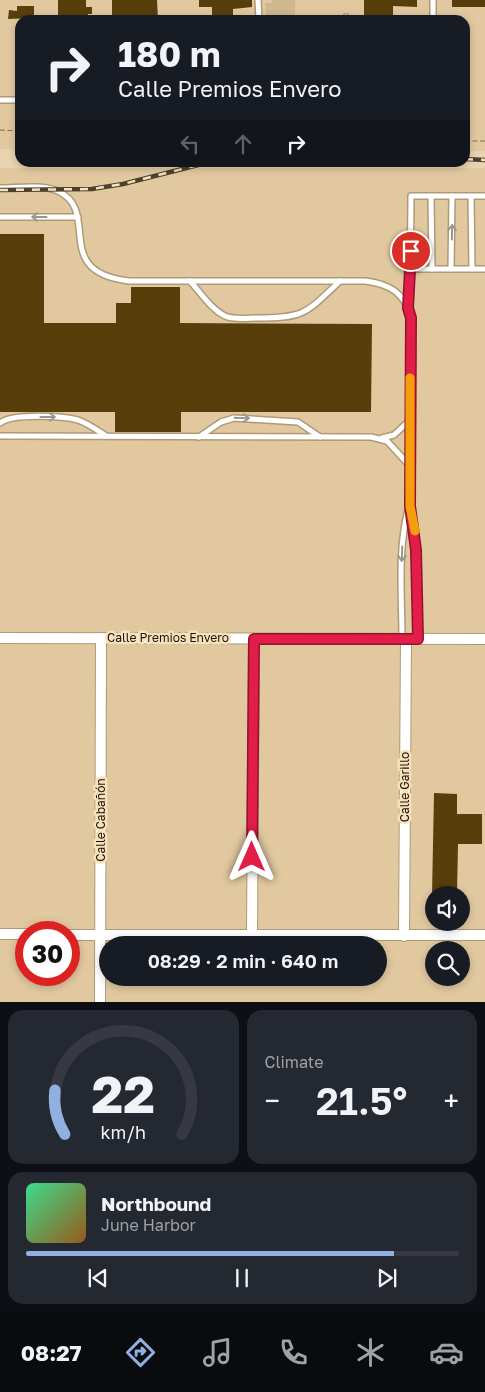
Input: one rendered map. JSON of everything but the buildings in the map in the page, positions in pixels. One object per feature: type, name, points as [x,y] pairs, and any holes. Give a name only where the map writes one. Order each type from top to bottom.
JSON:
[{"type":"street","name":"Calle Premios Envero","points":[[0,638],[485,639]]},
{"type":"street","name":"Calle Cabañón","points":[[100,1002],[102,638]]},
{"type":"street","points":[[252,935],[254,639]]},
{"type":"street","name":"Calle Garillo","points":[[403,639],[404,936]]},
{"type":"street","points":[[0,934],[15,934]]},
{"type":"street","points":[[80,935],[485,936]]},
{"type":"lane","points":[[258,0],[258,15]]},
{"type":"lane","points":[[433,0],[433,15]]},
{"type":"lane","points":[[0,100],[15,100]]},
{"type":"lane","points":[[0,188],[49,189],[65,196],[74,206],[78,217],[80,245],[83,254],[101,274],[111,279],[129,281],[366,281],[390,286],[397,292],[408,308],[411,318],[410,506],[416,550],[418,639]]},
{"type":"lane","points":[[408,308],[411,196],[485,196]]},
{"type":"lane","points":[[431,196],[432,269]]},
{"type":"lane","points":[[451,269],[452,196]]},
{"type":"lane","points":[[471,196],[472,269]]},
{"type":"lane","points":[[0,217],[78,217]]},
{"type":"lane","points":[[410,269],[485,269]]},
{"type":"lane","points":[[190,281],[217,311],[227,317],[240,318],[282,318],[301,314],[340,281]]},
{"type":"lane","points":[[0,423],[10,418],[70,418],[94,427],[106,437]]},
{"type":"lane","points":[[199,437],[221,422],[234,418],[298,422],[320,437]]},
{"type":"lane","points":[[0,436],[320,437],[381,439],[394,435],[410,420]]},
{"type":"lane","points":[[381,439],[395,447],[410,467]]},
{"type":"lane","points":[[403,639],[402,552],[404,524],[410,506]]},
{"type":"path","points":[[0,130],[15,131]]},
{"type":"path","points":[[470,141],[485,142]]},
{"type":"shaded area","points":[[0,0],[485,0],[485,151],[470,151],[470,15],[15,15],[15,150],[0,149]]},
{"type":"shaded area","points":[[272,0],[295,0],[295,15],[266,15],[265,3],[272,3]]},
{"type":"shaded area","points":[[0,168],[485,168],[485,1002],[0,1002]]},
{"type":"railway","points":[[470,159],[485,160]]},
{"type":"railway","points":[[0,190],[92,189],[123,184],[190,167]]},
{"type":"slow traffic","points":[[410,378],[410,506],[415,531]]},
{"type":"route","points":[[252,857],[254,639],[418,639],[416,550],[410,506],[411,318],[408,308],[411,251]]}]
